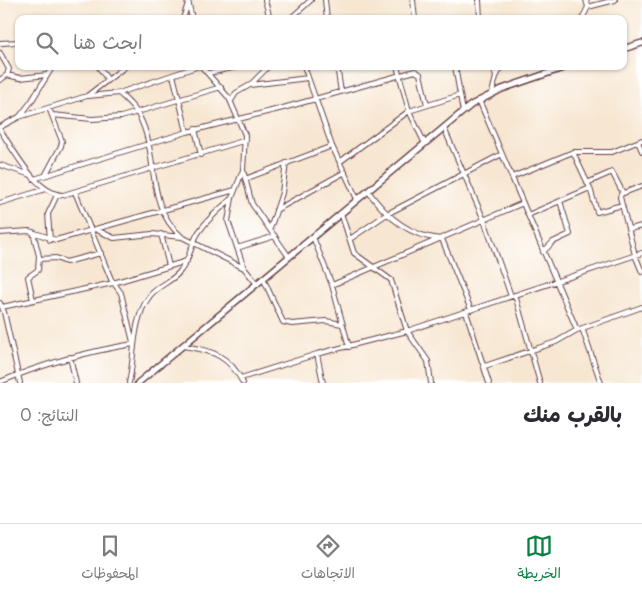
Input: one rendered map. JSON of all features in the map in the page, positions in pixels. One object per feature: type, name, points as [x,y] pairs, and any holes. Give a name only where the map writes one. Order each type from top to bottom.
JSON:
[{"type":"street","points":[[265,0],[269,15]]},
{"type":"street","points":[[294,15],[311,0]]},
{"type":"street","points":[[325,0],[327,15]]},
{"type":"street","points":[[413,0],[415,15]]},
{"type":"street","points":[[479,0],[480,15]]},
{"type":"street","points":[[584,15],[588,8],[586,0]]},
{"type":"street","points":[[588,8],[615,0]]},
{"type":"street","points":[[184,15],[188,2]]},
{"type":"street","points":[[188,2],[191,15]]},
{"type":"street","points":[[0,43],[15,42]]},
{"type":"street","points":[[627,48],[642,44]]},
{"type":"street","points":[[0,53],[8,65],[7,75]]},
{"type":"street","points":[[19,117],[31,102],[50,70]]},
{"type":"street","points":[[101,70],[108,80]]},
{"type":"street","points":[[86,96],[121,70]]},
{"type":"street","points":[[199,70],[173,75],[119,93],[86,96],[19,117],[0,128],[32,177],[46,189],[57,195],[75,192],[151,170],[246,140]]},
{"type":"street","points":[[205,70],[231,101],[246,140],[243,170],[232,198],[228,221],[244,268],[257,284]]},
{"type":"street","points":[[231,101],[236,93],[250,85],[265,70]]},
{"type":"street","points":[[305,70],[332,146],[341,161],[357,199]]},
{"type":"street","points":[[338,70],[341,92]]},
{"type":"street","points":[[398,70],[409,111],[425,144]]},
{"type":"street","points":[[456,70],[462,112]]},
{"type":"street","points":[[494,70],[496,77]]},
{"type":"street","points":[[492,93],[500,70]]},
{"type":"street","points":[[138,383],[462,112],[492,93],[558,70]]},
{"type":"street","points":[[0,165],[32,177],[46,174],[195,129],[418,71],[427,105]]},
{"type":"street","points":[[0,80],[7,75],[20,78],[47,75]]},
{"type":"street","points":[[173,75],[187,132]]},
{"type":"street","points":[[250,85],[308,78]]},
{"type":"street","points":[[52,116],[106,119],[221,88]]},
{"type":"street","points":[[119,93],[136,111],[142,124],[151,170],[163,210],[170,225],[182,237]]},
{"type":"street","points":[[341,161],[409,111],[460,95]]},
{"type":"street","points":[[479,100],[554,281],[577,330]]},
{"type":"street","points":[[46,174],[61,146],[49,108]]},
{"type":"street","points":[[444,128],[465,174],[513,295],[532,351],[540,383]]},
{"type":"street","points":[[195,129],[201,154]]},
{"type":"street","points":[[512,177],[573,152],[606,153],[640,141],[642,151]]},
{"type":"street","points":[[245,179],[332,146]]},
{"type":"street","points":[[573,152],[590,188],[597,212],[622,205]]},
{"type":"street","points":[[350,239],[387,214],[502,154]]},
{"type":"street","points":[[270,229],[282,193],[286,163]]},
{"type":"street","points":[[243,170],[252,204],[289,257]]},
{"type":"street","points":[[276,210],[345,172]]},
{"type":"street","points":[[587,183],[612,172],[623,193]]},
{"type":"street","points":[[642,186],[620,196],[635,255],[642,272]]},
{"type":"street","points":[[528,215],[590,188]]},
{"type":"street","points":[[0,203],[46,189]]},
{"type":"street","points":[[0,233],[33,232],[50,240],[93,230],[235,190]]},
{"type":"street","points":[[368,191],[387,214],[421,236],[442,239]]},
{"type":"street","points":[[75,192],[93,230],[113,283],[121,292],[135,351]]},
{"type":"street","points":[[50,240],[48,214],[57,195]]},
{"type":"street","points":[[130,383],[138,324],[149,297],[176,277],[204,224],[232,198]]},
{"type":"street","points":[[543,252],[553,242],[570,234],[560,201]]},
{"type":"street","points":[[332,285],[523,203]]},
{"type":"street","points":[[341,213],[354,253],[391,280],[408,331],[428,361],[431,383]]},
{"type":"street","points":[[629,229],[642,226]]},
{"type":"street","points":[[93,230],[114,238],[161,234],[182,237],[244,268]]},
{"type":"street","points":[[33,232],[39,259],[38,270],[28,277],[33,300]]},
{"type":"street","points":[[161,234],[169,266]]},
{"type":"street","points":[[237,248],[275,236]]},
{"type":"street","points":[[313,237],[332,285],[349,347]]},
{"type":"street","points":[[442,239],[471,310]]},
{"type":"street","points":[[39,259],[56,258],[66,262],[101,253]]},
{"type":"street","points":[[240,378],[317,354],[408,331],[642,253]]},
{"type":"street","points":[[20,383],[1,305],[113,283],[186,260]]},
{"type":"street","points":[[263,278],[283,322],[292,324],[326,321],[342,324]]},
{"type":"street","points":[[484,366],[532,351],[556,342],[577,330],[642,307]]},
{"type":"street","points":[[466,312],[489,383]]},
{"type":"street","points":[[582,328],[601,383]]},
{"type":"street","points":[[0,382],[34,367],[70,357],[133,344]]},
{"type":"street","points":[[182,346],[201,348],[216,354],[232,364],[243,383]]},
{"type":"street","points":[[317,354],[323,383]]},
{"type":"street","points":[[70,357],[76,383]]}]
